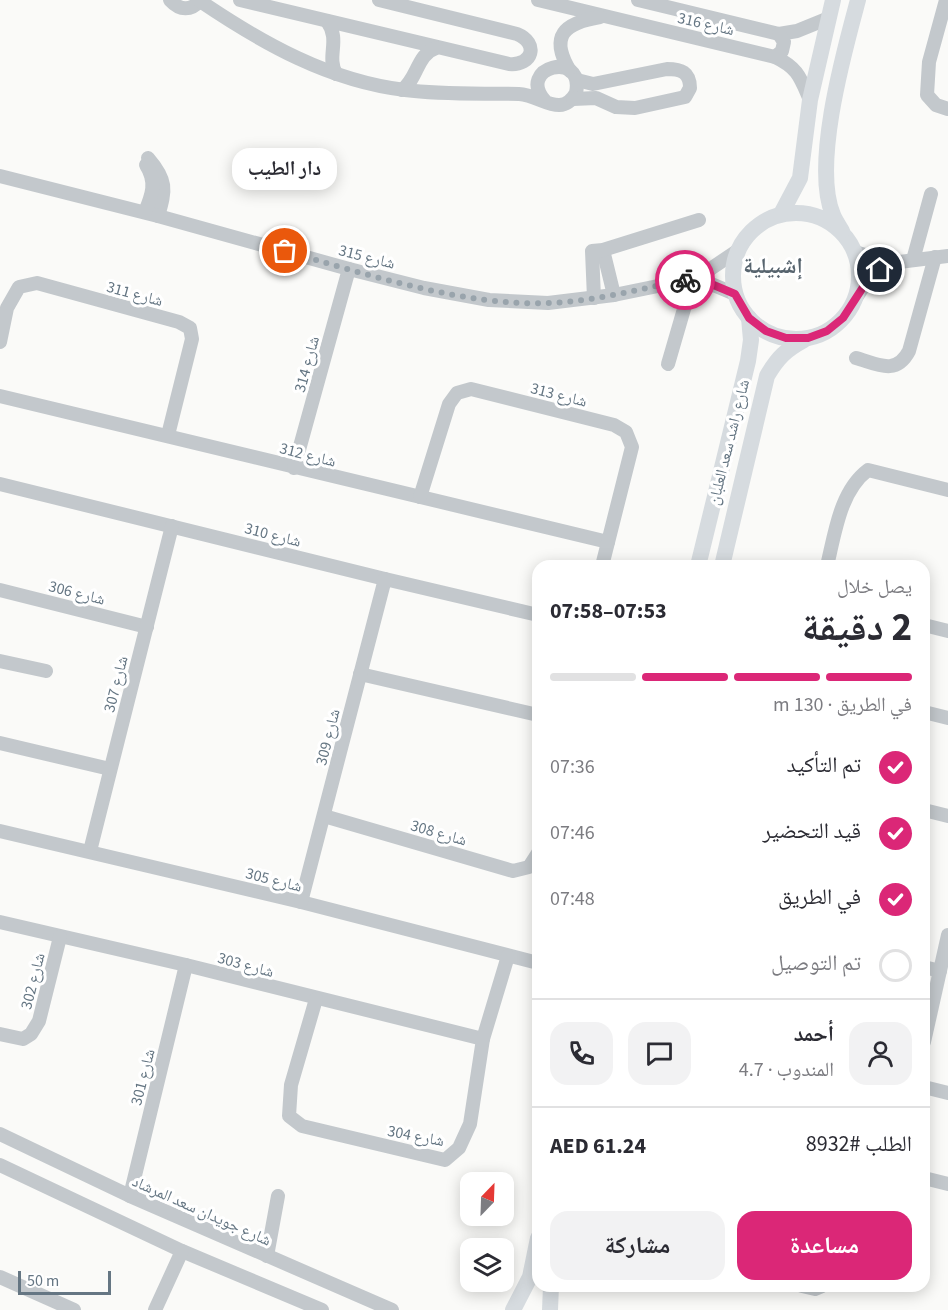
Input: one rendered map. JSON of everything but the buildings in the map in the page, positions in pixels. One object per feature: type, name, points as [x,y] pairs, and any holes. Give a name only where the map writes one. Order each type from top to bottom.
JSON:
[{"type":"main road","points":[[781,214],[800,178],[810,100],[833,0]]},
{"type":"main road","points":[[844,234],[831,223],[816,216],[798,213],[781,214],[767,219],[755,228],[737,251],[733,265],[735,294],[749,318],[766,331],[786,338],[808,338],[827,331],[843,318],[854,301],[859,285],[859,268],[855,252],[832,214],[826,161],[833,105],[858,0]]},
{"type":"main road","name":"شارع راشد سعد العلبان","points":[[699,560],[748,361],[751,340],[749,318]]},
{"type":"main road","name":"شارع راشد سعد العلبان","points":[[723,560],[767,376],[775,362],[786,350],[808,338]]},
{"type":"main road","points":[[513,1310],[530,1276],[532,1266]]},
{"type":"main road","points":[[550,1310],[551,1292]]},
{"type":"street","points":[[170,0],[182,9],[189,9],[200,1],[247,32],[284,52],[336,75],[402,90],[453,94],[520,94],[559,106],[567,104],[576,93],[573,75],[560,52],[563,34],[577,22],[605,16]]},
{"type":"street","points":[[240,0],[436,48],[518,65],[524,63],[531,51],[530,44],[524,37],[517,34],[416,5],[379,0]]},
{"type":"street","name":"شارع 316","points":[[538,0],[775,57],[789,64],[800,76],[810,100]]},
{"type":"street","name":"شارع 316","points":[[638,0],[779,34],[797,31],[829,18]]},
{"type":"street","points":[[946,0],[929,62],[927,95],[936,105],[948,109]]},
{"type":"street","points":[[327,21],[333,29],[335,38],[332,60],[336,75]]},
{"type":"street","points":[[775,57],[782,51],[784,42],[779,34]]},
{"type":"street","points":[[402,90],[413,80],[423,56],[429,50],[436,48]]},
{"type":"street","points":[[545,101],[540,95],[538,80],[542,73],[556,66],[592,84],[667,69],[680,69],[688,75],[690,88],[685,97],[636,108],[616,107],[596,98],[573,99]]},
{"type":"street","points":[[146,161],[154,183],[152,214]]},
{"type":"street","name":"شارع 315","points":[[0,176],[152,214],[349,269],[424,288],[489,300],[548,303],[614,295],[695,278],[737,251]]},
{"type":"street","points":[[913,260],[931,194]]},
{"type":"street","points":[[598,250],[699,220]]},
{"type":"street","points":[[598,250],[614,295]]},
{"type":"street","points":[[594,298],[598,250]]},
{"type":"street","points":[[855,252],[891,263],[941,257],[905,358],[899,364],[891,367],[856,357]]},
{"type":"street","points":[[854,301],[869,278],[891,263]]},
{"type":"street","name":"شارع 314","points":[[294,468],[349,269]]},
{"type":"street","points":[[668,364],[695,278],[735,294]]},
{"type":"street","name":"شارع 311","points":[[0,342],[7,308],[19,287],[37,283],[179,322],[190,328],[192,339],[168,435]]},
{"type":"street","name":"شارع 313","points":[[420,497],[449,404],[457,393],[471,389],[614,425],[626,432],[632,447],[604,560]]},
{"type":"street","name":"شارع 312","points":[[0,396],[608,542]]},
{"type":"street","points":[[828,560],[838,521],[851,488],[868,470],[948,490]]},
{"type":"street","name":"شارع 310","points":[[0,484],[532,614]]},
{"type":"street","name":"شارع 307","points":[[90,851],[172,526]]},
{"type":"street","name":"شارع 309","points":[[302,902],[385,579]]},
{"type":"street","name":"شارع 306","points":[[0,590],[147,627]]},
{"type":"street","points":[[930,626],[948,631]]},
{"type":"street","points":[[0,660],[46,671]]},
{"type":"street","points":[[360,674],[532,715]]},
{"type":"street","points":[[930,714],[948,718]]},
{"type":"street","points":[[0,743],[111,769]]},
{"type":"street","points":[[930,812],[948,816]]},
{"type":"street","name":"شارع 308","points":[[324,816],[513,871],[529,867],[532,862]]},
{"type":"street","name":"شارع 305","points":[[0,831],[302,902],[532,962]]},
{"type":"street","name":"شارع 303","points":[[0,922],[186,965],[483,1040]]},
{"type":"street","points":[[930,1015],[948,935]]},
{"type":"street","name":"شارع 302","points":[[0,1034],[23,1040],[31,1034],[39,1021],[60,937]]},
{"type":"street","name":"شارع 304","points":[[316,999],[291,1086],[289,1116],[302,1126],[445,1160],[459,1148],[470,1124],[483,1040],[508,956]]},
{"type":"street","name":"شارع 301","points":[[130,1196],[186,965]]},
{"type":"street","points":[[930,968],[940,971]]},
{"type":"street","points":[[930,1088],[948,1092]]},
{"type":"street","name":"شارع جويدان سعد المرشاد","points":[[0,1134],[130,1196],[392,1310]]},
{"type":"street","points":[[0,1165],[182,1251],[322,1310]]},
{"type":"street","points":[[930,1180],[948,1184]]},
{"type":"street","points":[[267,1257],[278,1196]]},
{"type":"street","points":[[154,1310],[182,1251]]},
{"type":"street","points":[[0,1276],[74,1310]]},
{"type":"way so far","points":[[285,251],[424,288],[489,300],[548,303],[614,295],[685,280]]},
{"type":"place","name":"دار الطيب","points":[[285,251]]},
{"type":"district","name":"إشبيلية","points":[[773,265]]},
{"type":"route","points":[[685,280],[697,278],[735,294],[749,318],[766,331],[786,338],[808,338],[827,331],[843,318],[869,278],[880,270]]}]
